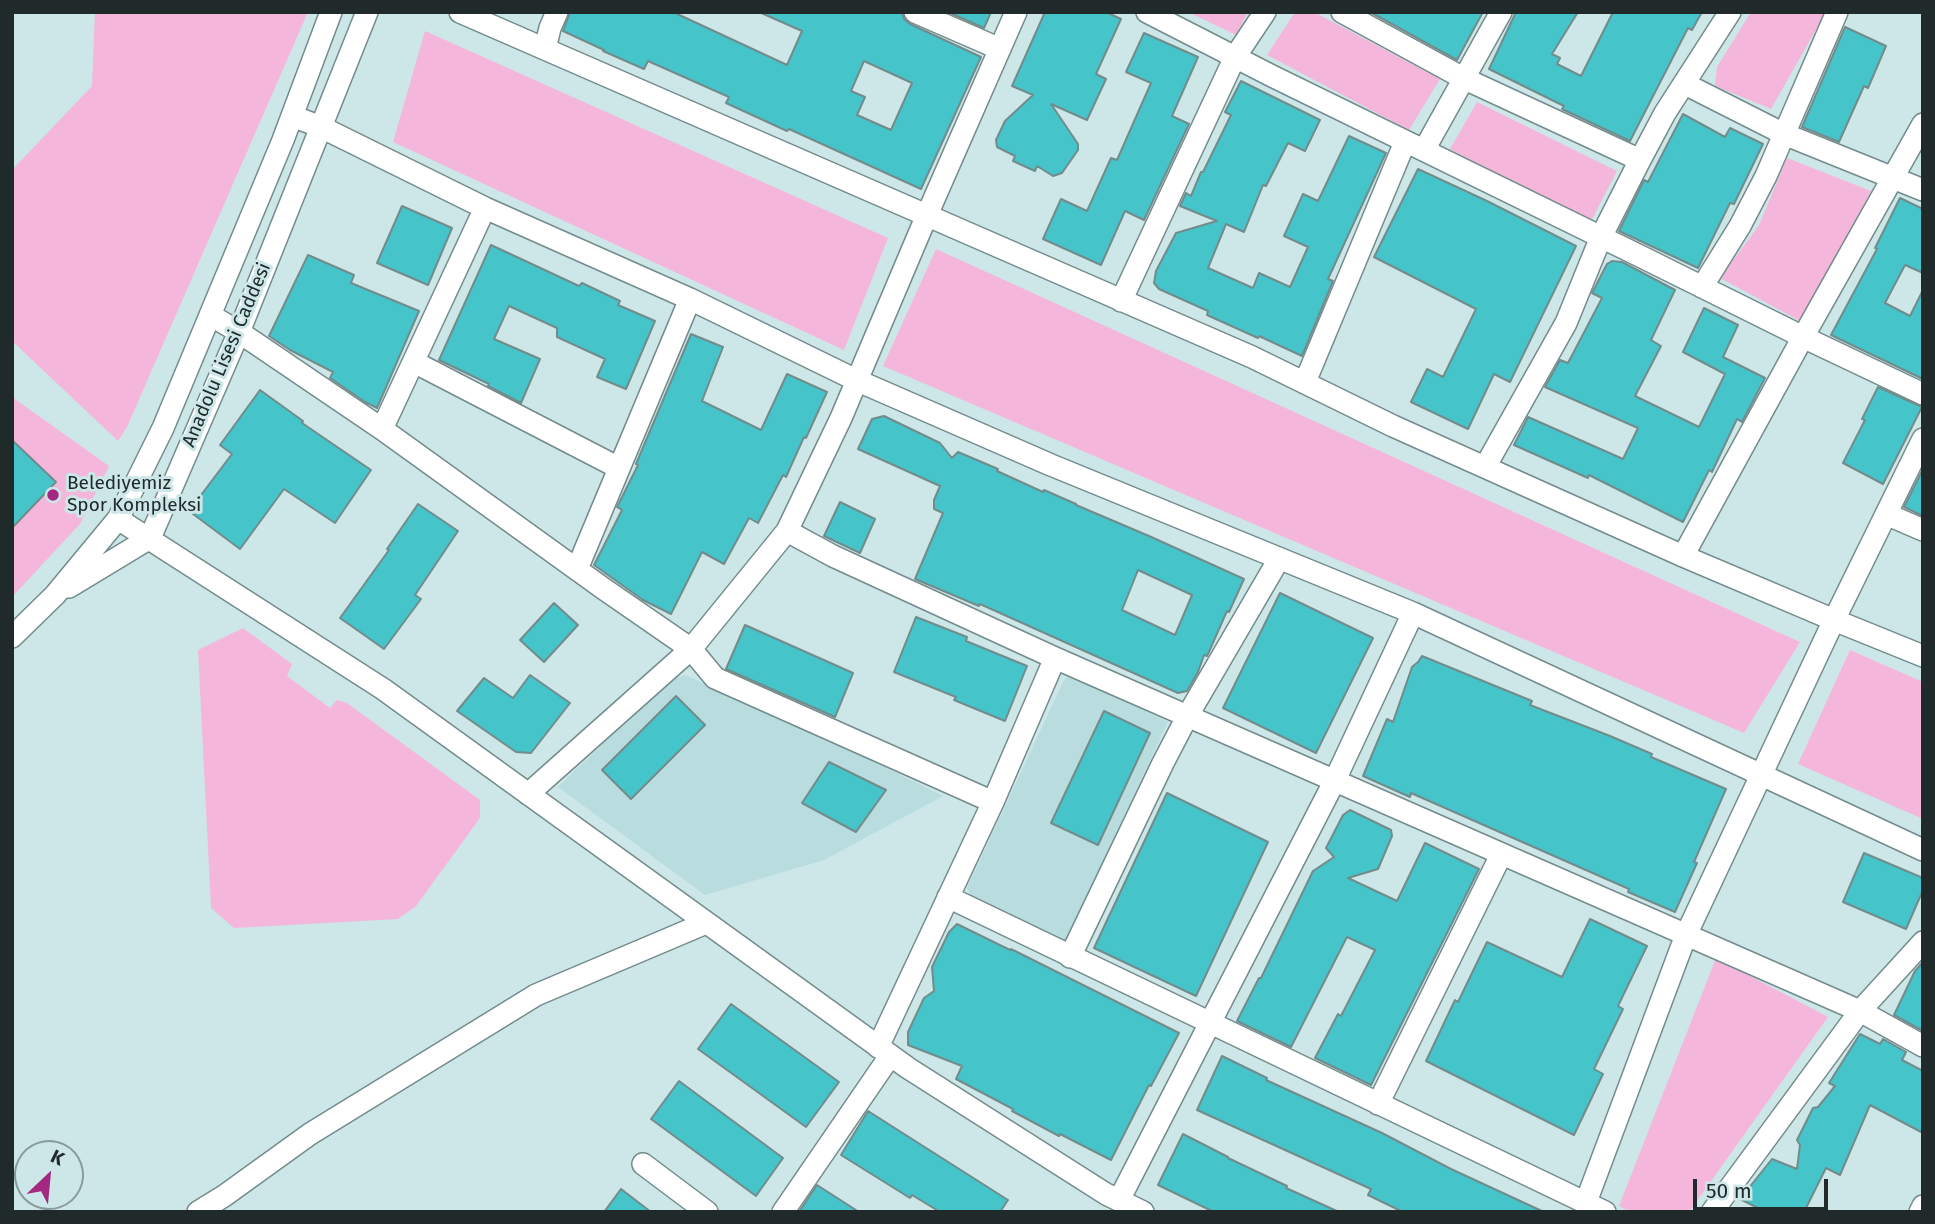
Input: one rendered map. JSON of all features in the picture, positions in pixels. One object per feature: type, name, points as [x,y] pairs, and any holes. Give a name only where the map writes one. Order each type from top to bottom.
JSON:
[{"type":"street","name":"Anadolu Lisesi Caddesi","points":[[55,595],[118,519],[163,428],[292,116],[331,12]]},
{"type":"street","name":"Anadolu Lisesi Caddesi","points":[[150,538],[239,332],[367,12]]},
{"type":"street","points":[[460,12],[1252,357],[1393,426],[1683,556],[1923,656]]},
{"type":"street","points":[[545,49],[557,12]]},
{"type":"street","points":[[915,12],[1000,49]]},
{"type":"street","points":[[528,794],[691,649],[787,531],[841,418],[1016,12]]},
{"type":"street","points":[[1147,12],[1414,146],[1923,394]]},
{"type":"street","points":[[1121,301],[1235,57],[1265,12]]},
{"type":"street","points":[[1342,12],[1463,78],[1640,160]]},
{"type":"street","points":[[1305,382],[1414,146],[1463,78],[1501,12]]},
{"type":"street","points":[[1485,467],[1566,323],[1601,237],[1665,113],[1730,12]]},
{"type":"street","points":[[1702,287],[1740,226],[1766,176],[1837,12]]},
{"type":"street","points":[[1685,84],[1784,134],[1923,190]]},
{"type":"street","points":[[292,116],[321,127],[485,208],[690,299],[856,380],[1051,465],[1413,613],[1923,850]]},
{"type":"street","points":[[1683,556],[1923,124]]},
{"type":"street","points":[[382,429],[485,208]]},
{"type":"street","points":[[577,569],[690,299]]},
{"type":"street","points":[[210,315],[382,429],[691,649],[715,678],[993,802]]},
{"type":"street","points":[[414,362],[619,468]]},
{"type":"street","points":[[1586,1202],[1686,935],[1834,620],[1923,439]]},
{"type":"street","points":[[1886,514],[1923,530]]},
{"type":"street","points":[[118,519],[383,689],[884,1051],[1106,1194],[1143,1212]]},
{"type":"street","points":[[787,531],[833,556],[1055,658],[1860,1011],[1923,1046]]},
{"type":"street","points":[[12,637],[55,595],[150,538]]},
{"type":"street","points":[[1070,957],[1188,715],[1279,559]]},
{"type":"street","points":[[1119,1200],[1334,782],[1413,613]]},
{"type":"street","points":[[783,1212],[884,1051],[948,897],[993,802],[1055,658]]},
{"type":"street","points":[[1378,1104],[1501,855]]},
{"type":"street","points":[[948,897],[1605,1212]]},
{"type":"street","points":[[198,1212],[310,1134],[537,995],[706,923]]},
{"type":"street","points":[[1712,1212],[1860,1011],[1923,942]]},
{"type":"street","points":[[643,1164],[707,1212]]},
{"type":"street","points":[[1920,1212],[1923,1206]]},
{"type":"shaded area","points":[[95,12],[308,12],[127,427],[118,441],[12,341],[12,170],[92,86]]},
{"type":"shaded area","points":[[1188,12],[1248,12],[1236,35]]},
{"type":"shaded area","points":[[1295,12],[1314,12],[1440,79],[1409,130],[1267,55]]},
{"type":"shaded area","points":[[1751,12],[1826,12],[1771,109],[1715,86],[1717,67]]},
{"type":"shaded area","points":[[425,31],[888,238],[844,350],[393,142]]},
{"type":"shaded area","points":[[1477,102],[1617,171],[1588,227],[1450,149]]},
{"type":"shaded area","points":[[1787,158],[1871,191],[1802,322],[1720,278],[1759,225]]},
{"type":"shaded area","points":[[936,249],[1800,642],[1744,733],[883,366]]},
{"type":"shaded area","name":"Belediyemiz Spor Kompleksi","points":[[12,397],[109,466],[80,524],[12,597]]},
{"type":"shaded area","points":[[243,628],[292,664],[287,676],[330,708],[337,700],[347,703],[480,800],[480,818],[416,906],[398,919],[234,928],[211,908],[198,650]]},
{"type":"shaded area","points":[[1850,650],[1923,682],[1923,819],[1798,764]]},
{"type":"shaded area","points":[[1070,674],[1168,722],[1066,941],[971,896],[967,888],[1064,680]]},
{"type":"shaded area","points":[[685,675],[828,739],[943,796],[824,860],[705,895],[558,787],[668,681]]},
{"type":"shaded area","points":[[1716,958],[1828,1017],[1689,1212],[1630,1212],[1619,1206]]},
{"type":"building","points":[[570,12],[673,12],[787,65],[802,31],[759,12],[902,12],[904,19],[910,24],[981,57],[921,189],[726,103],[729,97],[648,61],[644,69],[563,31]],"holes":[[[864,61],[912,83],[891,130],[857,115],[865,97],[851,91]]]},
{"type":"building","points":[[948,12],[991,12],[984,28]]},
{"type":"building","points":[[1045,12],[1106,12],[1121,19],[1096,74],[1106,79],[1087,120],[1051,104],[1078,144],[1078,150],[1062,173],[1053,176],[1037,166],[1035,171],[1013,161],[1015,156],[997,147],[996,140],[1005,121],[1033,95],[1012,86]]},
{"type":"building","points":[[1370,12],[1483,12],[1457,60]]},
{"type":"building","points":[[1516,12],[1578,12],[1552,54],[1560,58],[1557,64],[1581,76],[1613,12],[1702,12],[1692,30],[1688,28],[1630,141],[1562,109],[1564,106],[1489,69]]},
{"type":"building","points":[[1845,27],[1886,46],[1868,88],[1864,86],[1839,142],[1802,127]]},
{"type":"building","points":[[1144,33],[1198,57],[1172,116],[1189,124],[1144,220],[1125,211],[1101,265],[1043,239],[1061,199],[1087,211],[1111,158],[1117,160],[1151,83],[1126,72]]},
{"type":"building","points":[[1241,81],[1320,120],[1305,151],[1288,143],[1266,186],[1263,185],[1244,232],[1226,224],[1208,268],[1253,288],[1259,273],[1290,287],[1308,247],[1284,236],[1303,194],[1318,201],[1349,136],[1386,153],[1328,279],[1333,281],[1302,356],[1207,315],[1208,311],[1159,289],[1154,283],[1156,271],[1176,233],[1217,221],[1180,206],[1186,193],[1191,196],[1231,115],[1225,112]]},
{"type":"building","points":[[1683,114],[1725,137],[1730,128],[1763,144],[1734,204],[1730,203],[1698,268],[1619,231],[1644,180],[1648,182]]},
{"type":"building","points":[[1418,169],[1576,246],[1510,382],[1494,374],[1468,429],[1411,402],[1427,369],[1443,377],[1476,309],[1374,257]]},
{"type":"building","points":[[1900,198],[1923,209],[1923,273],[1905,265],[1885,303],[1910,316],[1923,290],[1923,379],[1831,335],[1877,249],[1875,248]]},
{"type":"building","points":[[402,206],[452,228],[428,285],[377,263]]},
{"type":"building","points":[[491,245],[579,286],[582,283],[620,301],[618,305],[655,321],[626,389],[597,377],[605,359],[557,337],[557,328],[509,306],[494,339],[540,359],[521,403],[439,360]]},
{"type":"building","points":[[308,255],[354,275],[351,283],[419,311],[377,408],[330,378],[333,372],[269,336]]},
{"type":"building","points":[[1612,261],[1622,262],[1675,290],[1651,340],[1661,346],[1635,396],[1699,427],[1725,374],[1683,352],[1704,308],[1738,325],[1723,357],[1765,378],[1742,422],[1737,419],[1712,472],[1709,470],[1683,522],[1589,475],[1588,478],[1514,445],[1528,417],[1623,459],[1638,428],[1545,387],[1560,360],[1568,363],[1602,298],[1592,293],[1607,264]]},
{"type":"building","points":[[691,334],[723,347],[702,401],[761,430],[787,374],[827,392],[786,477],[783,475],[758,523],[749,518],[724,564],[702,552],[671,614],[643,600],[594,565],[622,510],[617,507],[638,465],[636,464]]},
{"type":"building","points":[[1878,387],[1922,407],[1883,484],[1843,463]]},
{"type":"building","points":[[260,390],[303,421],[302,423],[371,470],[335,523],[284,489],[240,549],[189,511],[232,454],[220,445]]},
{"type":"building","points":[[884,416],[940,443],[952,458],[958,452],[1244,579],[1187,691],[1178,693],[980,604],[979,606],[915,579],[943,513],[934,509],[934,500],[940,486],[858,449],[872,419]],"holes":[[[1138,570],[1192,595],[1175,635],[1122,610]]]},
{"type":"building","points":[[12,440],[56,482],[12,528]]},
{"type":"building","points":[[1923,469],[1923,516],[1904,507]]},
{"type":"building","points":[[840,502],[875,519],[860,553],[824,536]]},
{"type":"building","points":[[418,504],[458,531],[415,595],[421,599],[384,649],[340,618]]},
{"type":"building","points":[[1280,593],[1373,638],[1316,753],[1223,708]]},
{"type":"building","points":[[554,603],[578,625],[544,662],[520,640]]},
{"type":"building","points":[[916,617],[967,637],[966,641],[1027,666],[1005,721],[954,700],[956,697],[894,672]]},
{"type":"building","points":[[745,625],[853,673],[835,717],[726,669]]},
{"type":"building","points":[[1422,656],[1532,701],[1530,705],[1652,754],[1651,757],[1726,789],[1675,912],[1411,793],[1410,797],[1363,776],[1387,719],[1393,722],[1412,667]]},
{"type":"building","points":[[530,675],[570,703],[531,753],[516,752],[457,711],[484,678],[513,698]]},
{"type":"building","points":[[676,696],[705,725],[631,799],[602,770]]},
{"type":"building","points":[[1104,711],[1150,733],[1098,845],[1051,823]]},
{"type":"building","points":[[829,762],[886,790],[856,832],[802,803]]},
{"type":"building","points":[[1167,793],[1268,842],[1196,996],[1094,948]]},
{"type":"building","points":[[1350,810],[1391,830],[1392,836],[1378,869],[1348,878],[1397,901],[1425,843],[1479,869],[1371,1085],[1315,1058],[1338,1014],[1341,1016],[1375,950],[1347,937],[1291,1047],[1237,1021],[1313,871],[1334,857],[1326,848],[1343,815]]},
{"type":"building","points":[[1864,853],[1923,878],[1923,890],[1906,929],[1843,902]]},
{"type":"building","points":[[1590,919],[1647,946],[1618,1006],[1623,1009],[1594,1069],[1603,1074],[1574,1135],[1426,1061],[1487,942],[1562,977]]},
{"type":"building","points":[[957,924],[1179,1033],[1111,1160],[1060,1134],[1059,1136],[956,1079],[962,1066],[908,1045],[908,1032],[924,998],[934,991],[932,967],[949,932]]},
{"type":"building","points":[[1923,962],[1923,1031],[1894,1015],[1915,971]]},
{"type":"building","points":[[731,1004],[839,1082],[806,1127],[698,1049]]},
{"type":"building","points":[[1860,1034],[1880,1044],[1883,1039],[1906,1052],[1902,1060],[1923,1071],[1923,1133],[1870,1105],[1840,1175],[1826,1168],[1804,1212],[1766,1212],[1740,1199],[1772,1159],[1797,1169],[1800,1145],[1797,1140],[1813,1108],[1818,1107],[1835,1086],[1829,1083]]},
{"type":"building","points":[[1222,1056],[1267,1078],[1266,1080],[1544,1212],[1403,1212],[1368,1195],[1371,1189],[1197,1110]]},
{"type":"building","points":[[679,1081],[783,1158],[756,1196],[651,1119]]},
{"type":"building","points":[[868,1111],[1008,1200],[1000,1212],[940,1212],[912,1195],[910,1198],[841,1155]]},
{"type":"building","points":[[1183,1134],[1287,1186],[1286,1188],[1339,1212],[1214,1212],[1158,1185]]},
{"type":"building","points":[[817,1185],[859,1212],[799,1212]]},
{"type":"building","points":[[621,1189],[651,1212],[604,1212]]},
{"type":"place","name":"Belediyemiz Spor Kompleksi","points":[[53,495]]}]
